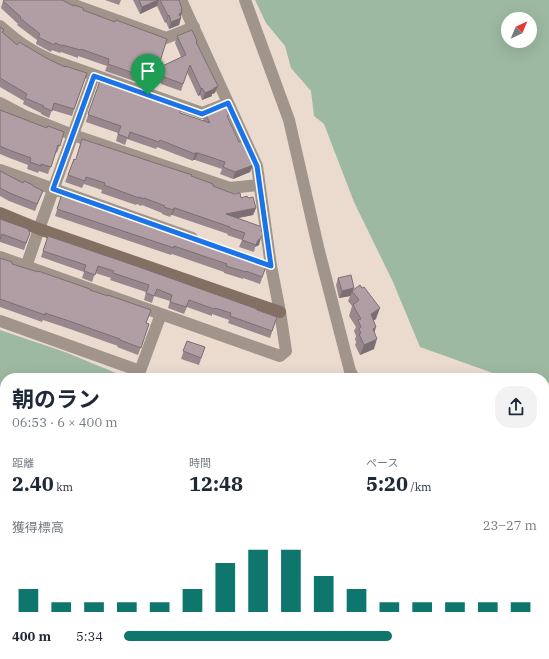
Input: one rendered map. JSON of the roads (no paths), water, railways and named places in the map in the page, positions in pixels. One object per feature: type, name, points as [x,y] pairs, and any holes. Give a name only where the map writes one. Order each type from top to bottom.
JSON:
[{"type":"street","points":[[62,0],[166,38],[194,27]]},
{"type":"street","points":[[0,257],[280,356],[286,351],[271,266],[257,166],[181,0]]},
{"type":"street","points":[[245,0],[290,120],[321,258],[351,373]]},
{"type":"street","points":[[0,26],[18,42],[33,52],[49,59],[202,114],[228,103]]},
{"type":"street","points":[[26,267],[94,76]]},
{"type":"street","points":[[0,103],[25,116],[73,135],[230,188],[259,185]]},
{"type":"street","points":[[0,170],[203,242]]},
{"type":"street","points":[[0,214],[39,229],[280,312]]},
{"type":"street","points":[[256,261],[271,266]]},
{"type":"street","points":[[0,321],[140,371],[161,314]]}]
